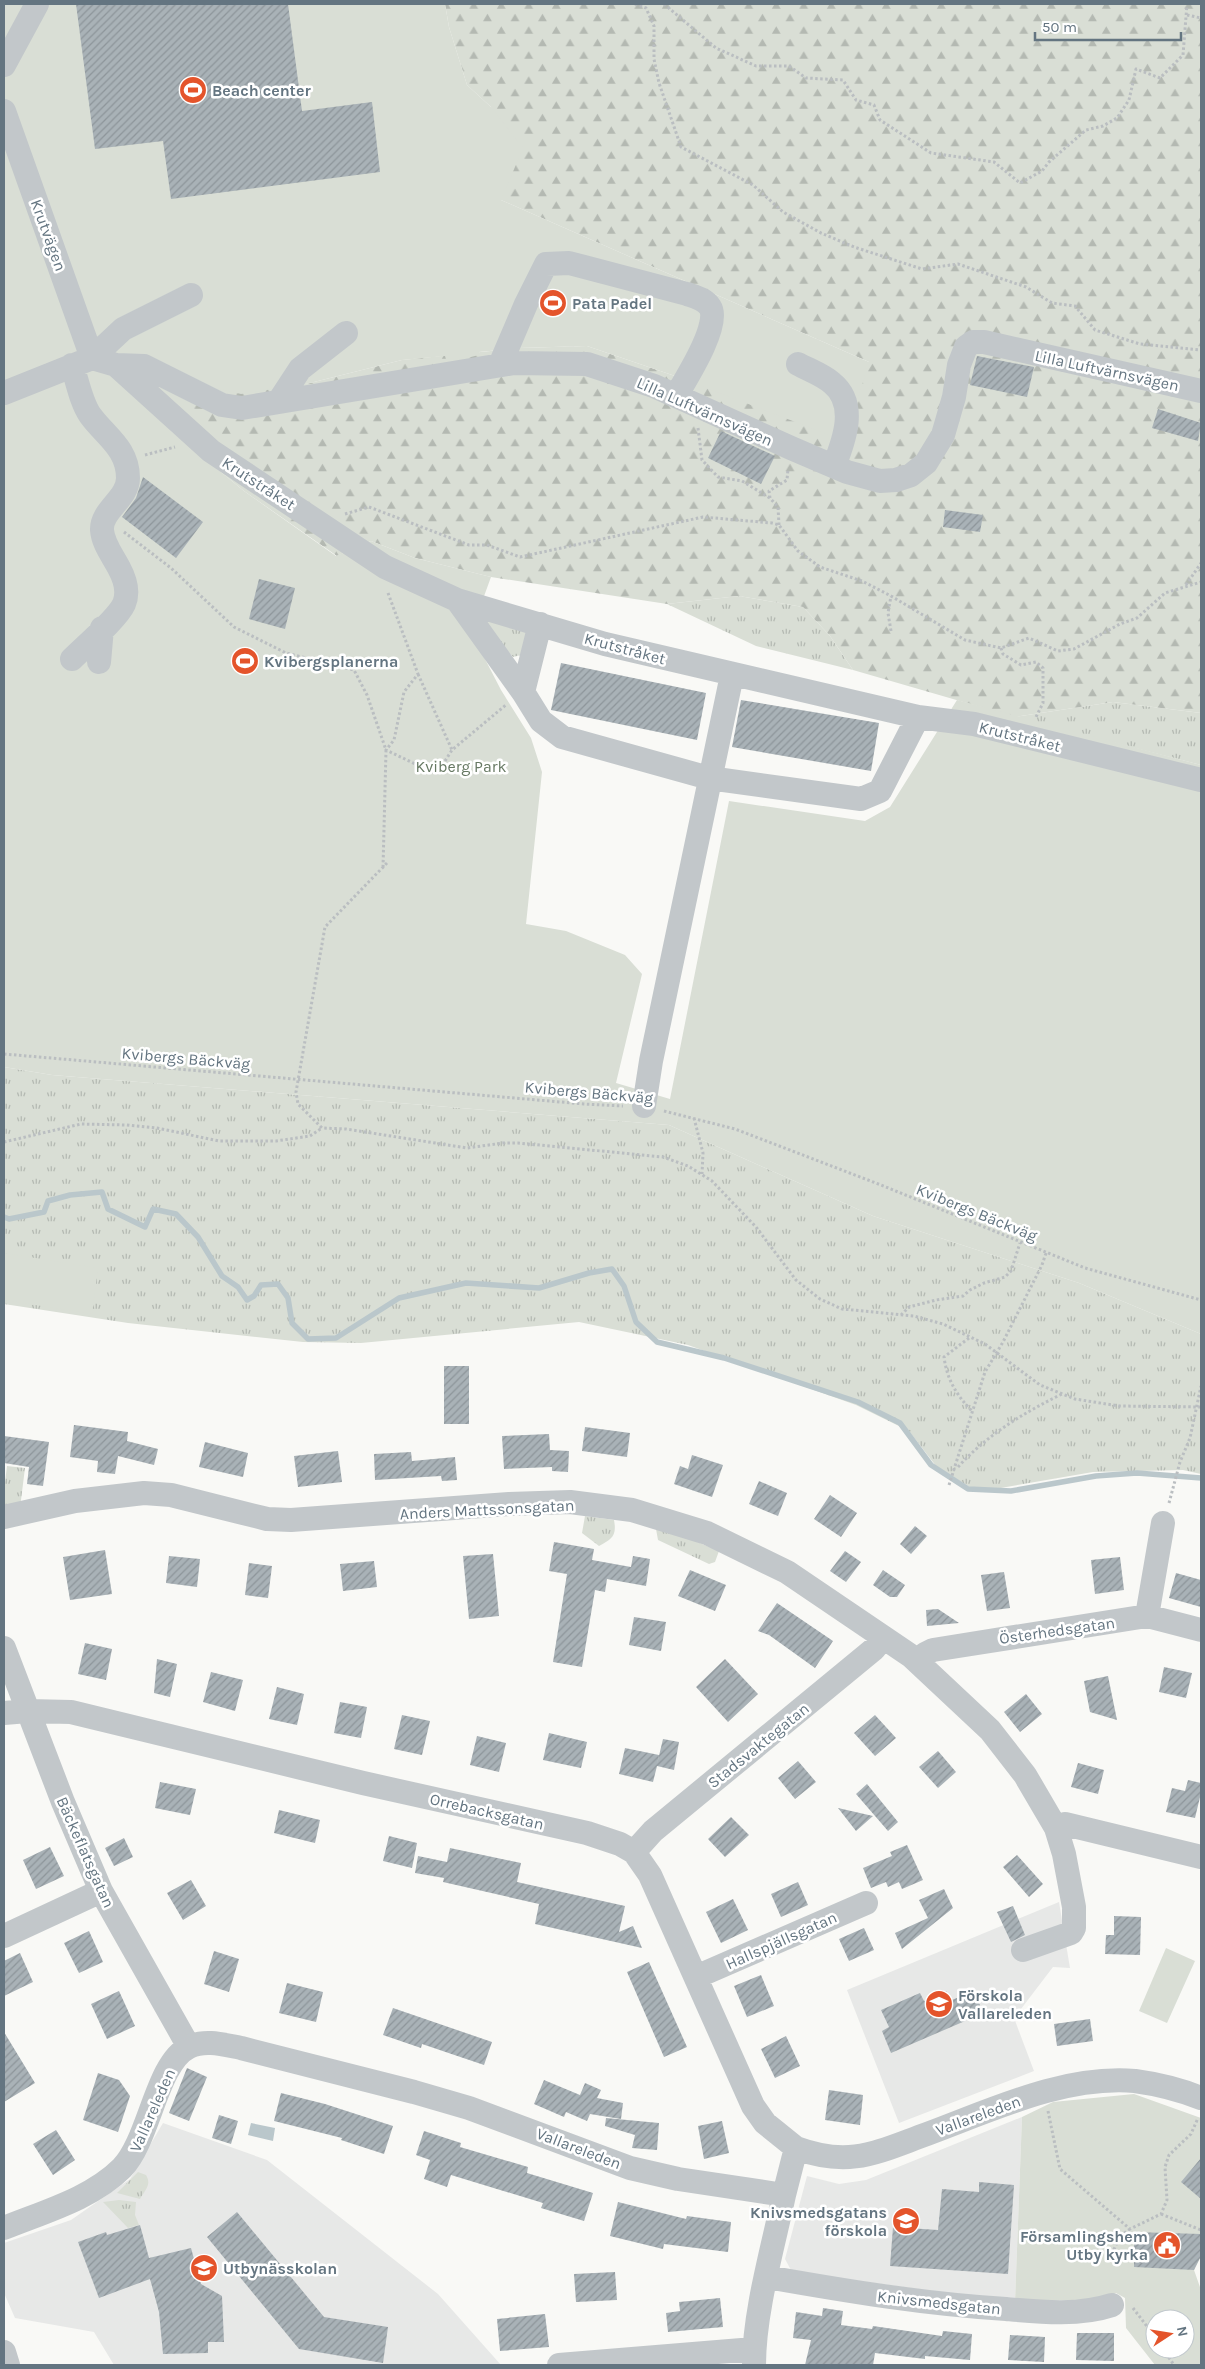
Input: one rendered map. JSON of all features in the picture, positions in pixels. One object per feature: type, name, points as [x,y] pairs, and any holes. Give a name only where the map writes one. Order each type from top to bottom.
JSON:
[{"type":"street","points":[[4,65],[37,4]]},
{"type":"street","name":"Krutvägen","points":[[4,112],[82,362],[89,414],[119,446],[126,461]]},
{"type":"street","points":[[500,365],[526,304],[546,264],[569,263],[687,294],[706,301],[712,309],[714,318],[699,355],[687,400]]},
{"type":"street","points":[[4,393],[82,362],[123,329],[191,295]]},
{"type":"street","points":[[279,401],[300,370],[346,333]]},
{"type":"street","name":"Lilla Luftvärnsvägen","points":[[82,362],[144,366],[222,405],[242,408],[514,363],[587,364],[654,386],[840,469],[880,481],[896,480],[911,475],[926,463],[943,435],[959,365],[966,347],[973,342],[984,342],[1201,391]]},
{"type":"street","points":[[798,364],[832,383],[841,393],[847,411],[840,469]]},
{"type":"street","name":"Krutstråket","points":[[116,365],[211,451],[385,567],[457,600],[605,644],[732,675],[918,717],[974,724],[1201,780]]},
{"type":"street","points":[[72,659],[124,604],[125,580],[103,539],[102,527],[106,517],[128,487],[126,461]]},
{"type":"street","points":[[457,600],[524,692],[542,721],[562,737],[709,778],[861,799],[880,791],[918,717]]},
{"type":"street","points":[[524,692],[540,624]]},
{"type":"street","points":[[99,662],[102,628]]},
{"type":"street","points":[[644,1106],[651,1062],[732,675]]},
{"type":"street","name":"Anders Mattssonsgatan","points":[[4,1517],[75,1501],[144,1493],[171,1495],[267,1519],[288,1520],[562,1502],[632,1510],[707,1533],[787,1572],[919,1663],[990,1730],[1025,1775],[1056,1828],[1071,1885],[1074,1928],[1071,1933],[1023,1950]]},
{"type":"street","points":[[1147,1616],[1163,1523]]},
{"type":"street","name":"Österhedsgatan","points":[[919,1663],[925,1654],[933,1650],[1147,1616],[1201,1630]]},
{"type":"street","name":"Stadsvaktegatan","points":[[634,1852],[653,1831],[874,1649],[883,1638]]},
{"type":"street","name":"Bäckeflatsgatan","points":[[4,1648],[63,1802],[101,1891],[189,2047]]},
{"type":"street","name":"Orrebacksgatan","points":[[4,1713],[28,1711],[70,1712],[373,1785],[587,1833],[620,1844],[634,1852],[650,1875],[753,2106],[765,2123],[796,2148]]},
{"type":"street","points":[[1056,1828],[1065,1824],[1201,1857]]},
{"type":"street","points":[[4,1936],[101,1891]]},
{"type":"street","name":"Hallspjällsgatan","points":[[696,1977],[866,1903]]},
{"type":"street","name":"Vallareleden","points":[[4,2228],[90,2192],[107,2182],[133,2156],[166,2075],[178,2055],[189,2047],[215,2043],[308,2064],[469,2108],[630,2168],[678,2179],[784,2194]]},
{"type":"street","name":"Vallareleden","points":[[796,2148],[834,2158],[866,2156],[1042,2093],[1090,2082],[1134,2081],[1201,2098]]},
{"type":"street","points":[[559,2365],[754,2357],[767,2277],[784,2194],[796,2148]]},
{"type":"street","name":"Knivsmedsgatan","points":[[767,2277],[879,2297],[954,2306],[1042,2312],[1100,2310],[1112,2305]]},
{"type":"street","points":[[4,2352],[7,2365]]},
{"type":"path","points":[[634,4],[646,8],[654,26],[654,59],[659,84],[681,146],[753,184],[783,212],[821,233],[854,247],[922,269],[958,264],[1026,287],[1052,303],[1075,306],[1095,330],[1140,344],[1201,350]]},
{"type":"path","points":[[664,4],[716,48],[756,66],[789,66],[806,78],[843,80],[856,100],[874,105],[880,120],[931,153],[994,162],[1020,183],[1042,171],[1049,162],[1086,130],[1103,126],[1117,118],[1129,100],[1136,69],[1160,78],[1183,55],[1187,4]]},
{"type":"path","points":[[1187,15],[1201,18]]},
{"type":"path","points":[[687,400],[702,460],[718,477],[742,481],[770,498],[778,507],[779,525],[798,551],[820,566],[862,581],[891,596],[965,640],[1001,648],[1029,638],[1058,651],[1074,648],[1120,624],[1137,618],[1165,593],[1201,582]]},
{"type":"path","points":[[126,461],[200,442]]},
{"type":"path","points":[[770,498],[769,490],[787,480],[791,448]]},
{"type":"path","points":[[329,529],[346,513],[369,507],[469,545],[487,545],[520,557],[703,517],[779,525]]},
{"type":"path","points":[[106,517],[170,568],[234,627],[286,653],[354,670],[367,695],[386,750],[383,869]]},
{"type":"path","points":[[1186,586],[1201,563]]},
{"type":"path","points":[[385,567],[386,586],[418,674],[452,750]]},
{"type":"path","points":[[891,596],[888,613],[891,631]]},
{"type":"path","points":[[1001,648],[1003,654],[1021,665],[1036,662],[1044,668],[1044,703],[1025,737]]},
{"type":"path","points":[[386,750],[394,740],[404,692],[418,674]]},
{"type":"path","points":[[386,750],[432,772],[440,768],[452,750],[493,714],[524,692]]},
{"type":"path","points":[[322,1128],[298,1104],[298,1080],[325,927],[387,863]]},
{"type":"path","name":"Kvibergs Bäckväg","points":[[4,1054],[584,1104],[644,1106],[735,1129],[1085,1268],[1201,1300]]},
{"type":"path","points":[[694,1118],[703,1153],[702,1174]]},
{"type":"path","points":[[4,1142],[81,1124],[126,1124],[157,1128],[219,1141],[276,1141],[310,1136],[322,1128],[346,1129],[467,1148],[518,1143],[663,1157],[702,1174],[756,1227],[796,1280],[820,1299],[842,1309],[930,1320],[985,1344],[1040,1385],[1075,1399],[1101,1404],[1201,1407]]},
{"type":"path","points":[[901,1315],[909,1307],[963,1296],[984,1283],[1005,1277],[1011,1271],[1020,1243]]},
{"type":"path","points":[[949,1485],[956,1470],[985,1372],[1042,1265],[1046,1253]]},
{"type":"path","points":[[969,1338],[944,1356],[949,1381],[962,1402],[973,1412]]},
{"type":"path","points":[[1176,1480],[1196,1415],[1195,1408],[1201,1386]]},
{"type":"path","points":[[956,1470],[998,1429],[1030,1412],[1041,1403],[1062,1394]]},
{"type":"path","points":[[1050,2117],[1060,2169],[1130,2229]]},
{"type":"path","points":[[1108,2258],[1113,2253],[1120,2235],[1161,2214],[1167,2200],[1166,2167],[1169,2155],[1191,2134],[1197,2122]]},
{"type":"path","points":[[1161,2214],[1201,2230]]},
{"type":"path","points":[[1112,2305],[1120,2303],[1132,2307],[1145,2324]]},
{"type":"shaded area","name":"Förskola Vallareleden","points":[[1059,1902],[1070,1968],[1053,1967],[1014,2018],[1034,2071],[899,2123],[847,1990]]},
{"type":"shaded area","name":"Knivsmedsgatans förskola","points":[[1022,2117],[1015,2302],[792,2272],[785,2259],[807,2176],[839,2184],[866,2180]]},
{"type":"shaded area","name":"Utbynässkolan","points":[[163,2123],[267,2160],[438,2294],[501,2365],[114,2365],[94,2332],[15,2318],[4,2293],[4,2243],[71,2220],[130,2179]]},
{"type":"shaded area","points":[[251,2123],[275,2128],[273,2141],[248,2135]]},
{"type":"green space","name":"Kvibergsplanerna","points":[[4,4],[445,4],[449,27],[467,85],[491,107],[523,148],[501,200],[869,362],[845,441],[675,376],[587,346],[519,348],[479,352],[479,355],[447,363],[445,356],[402,360],[306,384],[241,394],[195,383],[170,430],[244,491],[336,556],[371,541],[415,558],[491,577],[471,632],[501,690],[531,738],[542,772],[526,924],[566,931],[625,955],[642,974],[616,1083],[670,1099],[729,801],[865,821],[890,807],[957,700],[1201,765],[1201,1334],[1079,1283],[873,1216],[669,1125],[52,1075],[4,1067]]},
{"type":"green space","points":[[445,4],[1201,4],[1201,713],[1113,702],[1015,717],[853,670],[830,636],[803,607],[739,596],[667,604],[491,577],[415,558],[371,541],[337,556],[244,491],[170,430],[240,287],[306,384],[402,360],[519,348],[587,346],[675,376],[869,362],[501,200],[491,107],[467,85],[449,27]]},
{"type":"green space","points":[[739,596],[803,607],[830,636],[853,670],[756,646],[667,604]]},
{"type":"green space","points":[[479,619],[535,625],[521,655],[513,657]]},
{"type":"green space","points":[[1113,702],[1201,713],[1201,765],[1015,717]]},
{"type":"green space","points":[[4,1067],[52,1075],[669,1125],[873,1216],[1079,1283],[1201,1334],[1201,1474],[1183,1470],[1093,1472],[995,1489],[971,1488],[936,1466],[909,1431],[856,1405],[688,1345],[579,1322],[361,1343],[303,1342],[128,1323],[4,1304]]},
{"type":"green space","points":[[4,1253],[98,1268],[92,1314],[4,1300]]},
{"type":"green space","points":[[7,1466],[25,1468],[20,1508],[4,1510],[4,1490]]},
{"type":"green space","points":[[585,1516],[614,1520],[614,1533],[599,1546],[582,1533]]},
{"type":"green space","points":[[656,1529],[690,1539],[719,1551],[715,1562],[709,1564],[658,1540]]},
{"type":"green space","points":[[1166,1948],[1195,1961],[1167,2023],[1139,2011]]},
{"type":"green space","points":[[1134,2094],[1201,2118],[1201,2256],[1194,2270],[1201,2290],[1201,2365],[1155,2365],[1150,2359],[1195,2359],[1195,2309],[1145,2309],[1145,2352],[1126,2328],[1125,2298],[1116,2293],[1101,2299],[1015,2302],[1022,2117],[1053,2102]]},
{"type":"green space","points":[[138,2172],[146,2175],[148,2179],[147,2187],[140,2199],[117,2193]]},
{"type":"green space","points":[[119,2200],[136,2202],[135,2215],[139,2225],[128,2228],[103,2202]]},
{"type":"building","name":"Beach center","points":[[76,4],[288,4],[302,111],[372,102],[380,172],[171,199],[163,141],[95,149]]},
{"type":"building","points":[[977,356],[1034,367],[1027,397],[970,385]]},
{"type":"building","points":[[1158,409],[1201,423],[1198,441],[1152,428]]},
{"type":"building","points":[[721,431],[775,456],[761,484],[708,458]]},
{"type":"building","points":[[143,477],[203,522],[176,558],[122,517],[136,498]]},
{"type":"building","points":[[945,510],[983,515],[980,532],[943,527]]},
{"type":"building","points":[[259,579],[295,588],[285,629],[249,619]]},
{"type":"building","points":[[561,663],[706,693],[697,740],[551,710]]},
{"type":"building","points":[[741,700],[879,723],[871,771],[732,747]]},
{"type":"building","points":[[444,1366],[469,1366],[469,1424],[444,1424]]},
{"type":"building","points":[[74,1425],[128,1432],[127,1441],[158,1449],[154,1465],[118,1456],[115,1474],[97,1472],[98,1461],[70,1457]]},
{"type":"building","points":[[585,1427],[630,1433],[627,1457],[582,1451]]},
{"type":"building","points":[[549,1434],[550,1450],[569,1451],[568,1472],[552,1471],[552,1467],[504,1469],[502,1436]]},
{"type":"building","points":[[4,1436],[49,1442],[43,1486],[27,1484],[29,1467],[4,1463]]},
{"type":"building","points":[[205,1442],[248,1453],[243,1477],[199,1467]]},
{"type":"building","points":[[338,1451],[342,1482],[298,1487],[294,1456]]},
{"type":"building","points":[[411,1452],[412,1461],[455,1457],[457,1480],[442,1481],[441,1476],[375,1480],[374,1454]]},
{"type":"building","points":[[692,1455],[723,1465],[712,1497],[674,1484],[680,1466],[688,1469]]},
{"type":"building","points":[[759,1481],[787,1493],[778,1516],[749,1504]]},
{"type":"building","points":[[830,1495],[857,1513],[841,1537],[814,1519]]},
{"type":"building","points":[[915,1526],[927,1536],[911,1554],[900,1544]]},
{"type":"building","points":[[554,1542],[594,1549],[592,1560],[631,1567],[633,1556],[650,1559],[646,1586],[607,1579],[605,1592],[595,1590],[582,1667],[553,1662],[567,1574],[549,1571]]},
{"type":"building","points":[[105,1550],[112,1594],[70,1600],[63,1557]]},
{"type":"building","points":[[845,1551],[861,1562],[846,1582],[830,1571]]},
{"type":"building","points":[[493,1554],[499,1616],[469,1619],[463,1556]]},
{"type":"building","points":[[169,1556],[200,1559],[197,1587],[166,1583]]},
{"type":"building","points":[[1120,1557],[1124,1590],[1095,1594],[1091,1560]]},
{"type":"building","points":[[374,1561],[377,1587],[343,1591],[340,1564]]},
{"type":"building","points":[[249,1563],[272,1566],[268,1598],[245,1595]]},
{"type":"building","points":[[690,1570],[726,1585],[715,1611],[678,1596]]},
{"type":"building","points":[[883,1570],[905,1585],[897,1597],[890,1597],[873,1585]]},
{"type":"building","points":[[1004,1572],[1010,1608],[987,1611],[981,1575]]},
{"type":"building","points":[[1176,1573],[1201,1580],[1201,1607],[1169,1598]]},
{"type":"building","points":[[777,1603],[833,1641],[815,1668],[769,1635],[758,1631]]},
{"type":"building","points":[[938,1609],[959,1623],[927,1626],[926,1610]]},
{"type":"building","points":[[634,1617],[666,1622],[661,1651],[629,1645]]},
{"type":"building","points":[[85,1643],[112,1649],[106,1680],[78,1674]]},
{"type":"building","points":[[157,1659],[177,1664],[170,1697],[154,1693]]},
{"type":"building","points":[[725,1659],[758,1694],[728,1722],[696,1687]]},
{"type":"building","points":[[1164,1667],[1192,1673],[1186,1698],[1159,1692]]},
{"type":"building","points":[[211,1672],[243,1680],[235,1711],[203,1702]]},
{"type":"building","points":[[1108,1676],[1117,1720],[1090,1712],[1084,1681]]},
{"type":"building","points":[[277,1687],[304,1694],[297,1725],[269,1719]]},
{"type":"building","points":[[1026,1694],[1042,1714],[1020,1732],[1004,1712]]},
{"type":"building","points":[[340,1702],[367,1707],[361,1738],[334,1733]]},
{"type":"building","points":[[402,1715],[430,1721],[422,1755],[394,1749]]},
{"type":"building","points":[[875,1715],[896,1738],[875,1756],[854,1733]]},
{"type":"building","points":[[549,1733],[587,1742],[581,1768],[543,1760]]},
{"type":"building","points":[[477,1736],[506,1743],[499,1772],[470,1765]]},
{"type":"building","points":[[663,1739],[679,1742],[674,1770],[657,1766],[653,1782],[619,1774],[625,1748],[659,1755],[657,1764]]},
{"type":"building","points":[[938,1751],[956,1772],[938,1788],[919,1767]]},
{"type":"building","points":[[798,1761],[816,1782],[795,1799],[778,1778]]},
{"type":"building","points":[[1078,1763],[1104,1770],[1098,1794],[1071,1787]]},
{"type":"building","points":[[1188,1780],[1201,1783],[1201,1793],[1195,1818],[1166,1812],[1172,1788],[1185,1791]]},
{"type":"building","points":[[160,1782],[196,1789],[190,1815],[155,1808]]},
{"type":"building","points":[[867,1784],[898,1822],[888,1831],[856,1794]]},
{"type":"building","points":[[838,1808],[873,1816],[856,1831]]},
{"type":"building","points":[[279,1810],[320,1820],[315,1843],[274,1833]]},
{"type":"building","points":[[731,1817],[749,1835],[725,1857],[708,1839]]},
{"type":"building","points":[[389,1836],[417,1843],[412,1868],[383,1861]]},
{"type":"building","points":[[124,1838],[133,1857],[114,1866],[105,1848]]},
{"type":"building","points":[[907,1845],[923,1880],[902,1889],[899,1882],[888,1887],[886,1882],[871,1888],[863,1868],[892,1856],[890,1852]]},
{"type":"building","points":[[50,1847],[64,1876],[36,1889],[23,1860]]},
{"type":"building","points":[[450,1848],[521,1863],[517,1882],[625,1906],[619,1932],[633,1926],[642,1948],[535,1924],[539,1904],[443,1882],[444,1878],[415,1873],[418,1856],[447,1862]]},
{"type":"building","points":[[1017,1855],[1043,1884],[1029,1897],[1003,1867]]},
{"type":"building","points":[[191,1880],[206,1906],[183,1920],[167,1893]]},
{"type":"building","points":[[798,1882],[808,1905],[781,1917],[771,1894]]},
{"type":"building","points":[[944,1889],[953,1908],[902,1949],[895,1933],[928,1918],[919,1900]]},
{"type":"building","points":[[733,1899],[748,1930],[721,1943],[706,1912]]},
{"type":"building","points":[[1013,1906],[1025,1935],[1011,1942],[997,1912]]},
{"type":"building","points":[[1114,1916],[1141,1917],[1140,1955],[1105,1954],[1106,1935],[1114,1935]]},
{"type":"building","points":[[864,1928],[874,1950],[849,1961],[839,1939]]},
{"type":"building","points":[[89,1931],[103,1962],[79,1973],[64,1943]]},
{"type":"building","points":[[214,1951],[239,1959],[229,1992],[204,1984]]},
{"type":"building","points":[[20,1953],[33,1982],[4,1996],[4,1961]]},
{"type":"building","points":[[649,1962],[687,2047],[664,2057],[627,1972]]},
{"type":"building","points":[[761,1975],[774,2006],[747,2017],[734,1986]]},
{"type":"building","points":[[287,1983],[323,1992],[316,2022],[279,2013]]},
{"type":"building","points":[[119,1991],[135,2026],[107,2039],[91,2004]]},
{"type":"building","points":[[947,1991],[937,2006],[974,1991],[982,2010],[964,2018],[965,2021],[891,2053],[882,2031],[889,2027],[881,2010],[920,1993],[924,2001]]},
{"type":"building","points":[[393,2008],[492,2042],[484,2065],[422,2044],[421,2048],[383,2035]]},
{"type":"building","points":[[1090,2019],[1093,2041],[1057,2046],[1054,2024]]},
{"type":"building","points":[[4,2032],[35,2083],[4,2102]]},
{"type":"building","points":[[786,2036],[800,2066],[775,2078],[761,2049]]},
{"type":"building","points":[[187,2068],[207,2077],[189,2121],[169,2113]]},
{"type":"building","points":[[98,2073],[119,2080],[130,2096],[118,2132],[83,2120]]},
{"type":"building","points":[[544,2080],[580,2095],[585,2083],[601,2090],[597,2098],[623,2103],[621,2119],[590,2114],[587,2121],[566,2112],[564,2117],[534,2104]]},
{"type":"building","points":[[829,2090],[863,2095],[860,2125],[825,2120]]},
{"type":"building","points":[[281,2093],[325,2104],[393,2126],[384,2154],[341,2140],[342,2138],[274,2121]]},
{"type":"building","points":[[219,2115],[238,2121],[231,2144],[212,2138]]},
{"type":"building","points":[[606,2118],[659,2123],[657,2150],[632,2148],[635,2135],[605,2126]]},
{"type":"building","points":[[722,2121],[729,2153],[704,2159],[698,2126]]},
{"type":"building","points":[[56,2130],[75,2160],[53,2175],[33,2144]]},
{"type":"building","points":[[424,2131],[461,2143],[460,2147],[528,2167],[527,2173],[593,2193],[584,2221],[541,2208],[543,2203],[451,2175],[447,2187],[424,2179],[430,2160],[416,2155]]},
{"type":"building","points":[[1201,2158],[1201,2199],[1181,2182]]},
{"type":"building","points":[[979,2182],[1014,2185],[1008,2274],[890,2266],[893,2227],[938,2230],[942,2189],[979,2192]]},
{"type":"building","points":[[618,2202],[686,2219],[687,2216],[731,2222],[728,2252],[664,2244],[663,2249],[610,2236]]},
{"type":"building","points":[[237,2212],[324,2317],[388,2327],[383,2363],[299,2349],[207,2237]]},
{"type":"building","points":[[140,2225],[149,2258],[191,2248],[201,2284],[222,2296],[224,2342],[208,2342],[208,2353],[163,2354],[159,2312],[150,2279],[99,2298],[78,2242],[106,2232],[107,2235]]},
{"type":"building","name":"Församlingshem Utby kyrka","points":[[1134,2232],[1201,2234],[1201,2256],[1194,2270],[1134,2267]]},
{"type":"building","points":[[615,2272],[617,2300],[576,2302],[574,2274]]},
{"type":"building","points":[[720,2298],[723,2327],[668,2332],[666,2313],[680,2311],[679,2302]]},
{"type":"building","points":[[823,2308],[843,2311],[841,2325],[872,2329],[873,2326],[942,2336],[943,2331],[972,2334],[970,2360],[925,2356],[925,2359],[875,2353],[873,2365],[805,2365],[811,2340],[793,2338],[796,2312],[822,2316]]},
{"type":"building","points":[[545,2314],[549,2347],[500,2351],[497,2319]]},
{"type":"building","points":[[1077,2333],[1114,2333],[1114,2361],[1076,2360]]},
{"type":"building","points":[[1010,2335],[1045,2337],[1044,2362],[1008,2360]]},
{"type":"waterway","points":[[4,1217],[9,1219],[44,1212],[48,1201],[70,1195],[102,1192],[108,1209],[145,1227],[153,1209],[176,1214],[198,1237],[222,1276],[238,1287],[247,1300],[254,1296],[261,1285],[278,1284],[288,1298],[292,1323],[308,1339],[336,1338],[399,1298],[466,1283],[539,1288],[589,1273],[612,1269],[624,1286],[636,1322],[657,1342],[724,1358],[858,1402],[900,1423],[931,1465],[968,1489],[1011,1491],[1096,1476],[1137,1473],[1201,1478]]},
{"type":"place","name":"Beach center","points":[[193,90]]},
{"type":"place","name":"Pata Padel","points":[[553,303]]},
{"type":"place","name":"Kvibergsplanerna","points":[[245,661]]},
{"type":"place","name":"Förskola Vallareleden","points":[[939,2004]]},
{"type":"place","name":"Knivsmedsgatans förskola","points":[[906,2221]]},
{"type":"place","name":"Församlingshem Utby kyrka","points":[[1167,2245]]},
{"type":"place","name":"Utbynässkolan","points":[[204,2268]]},
{"type":"park label","name":"Kviberg Park","points":[[461,766]]}]
